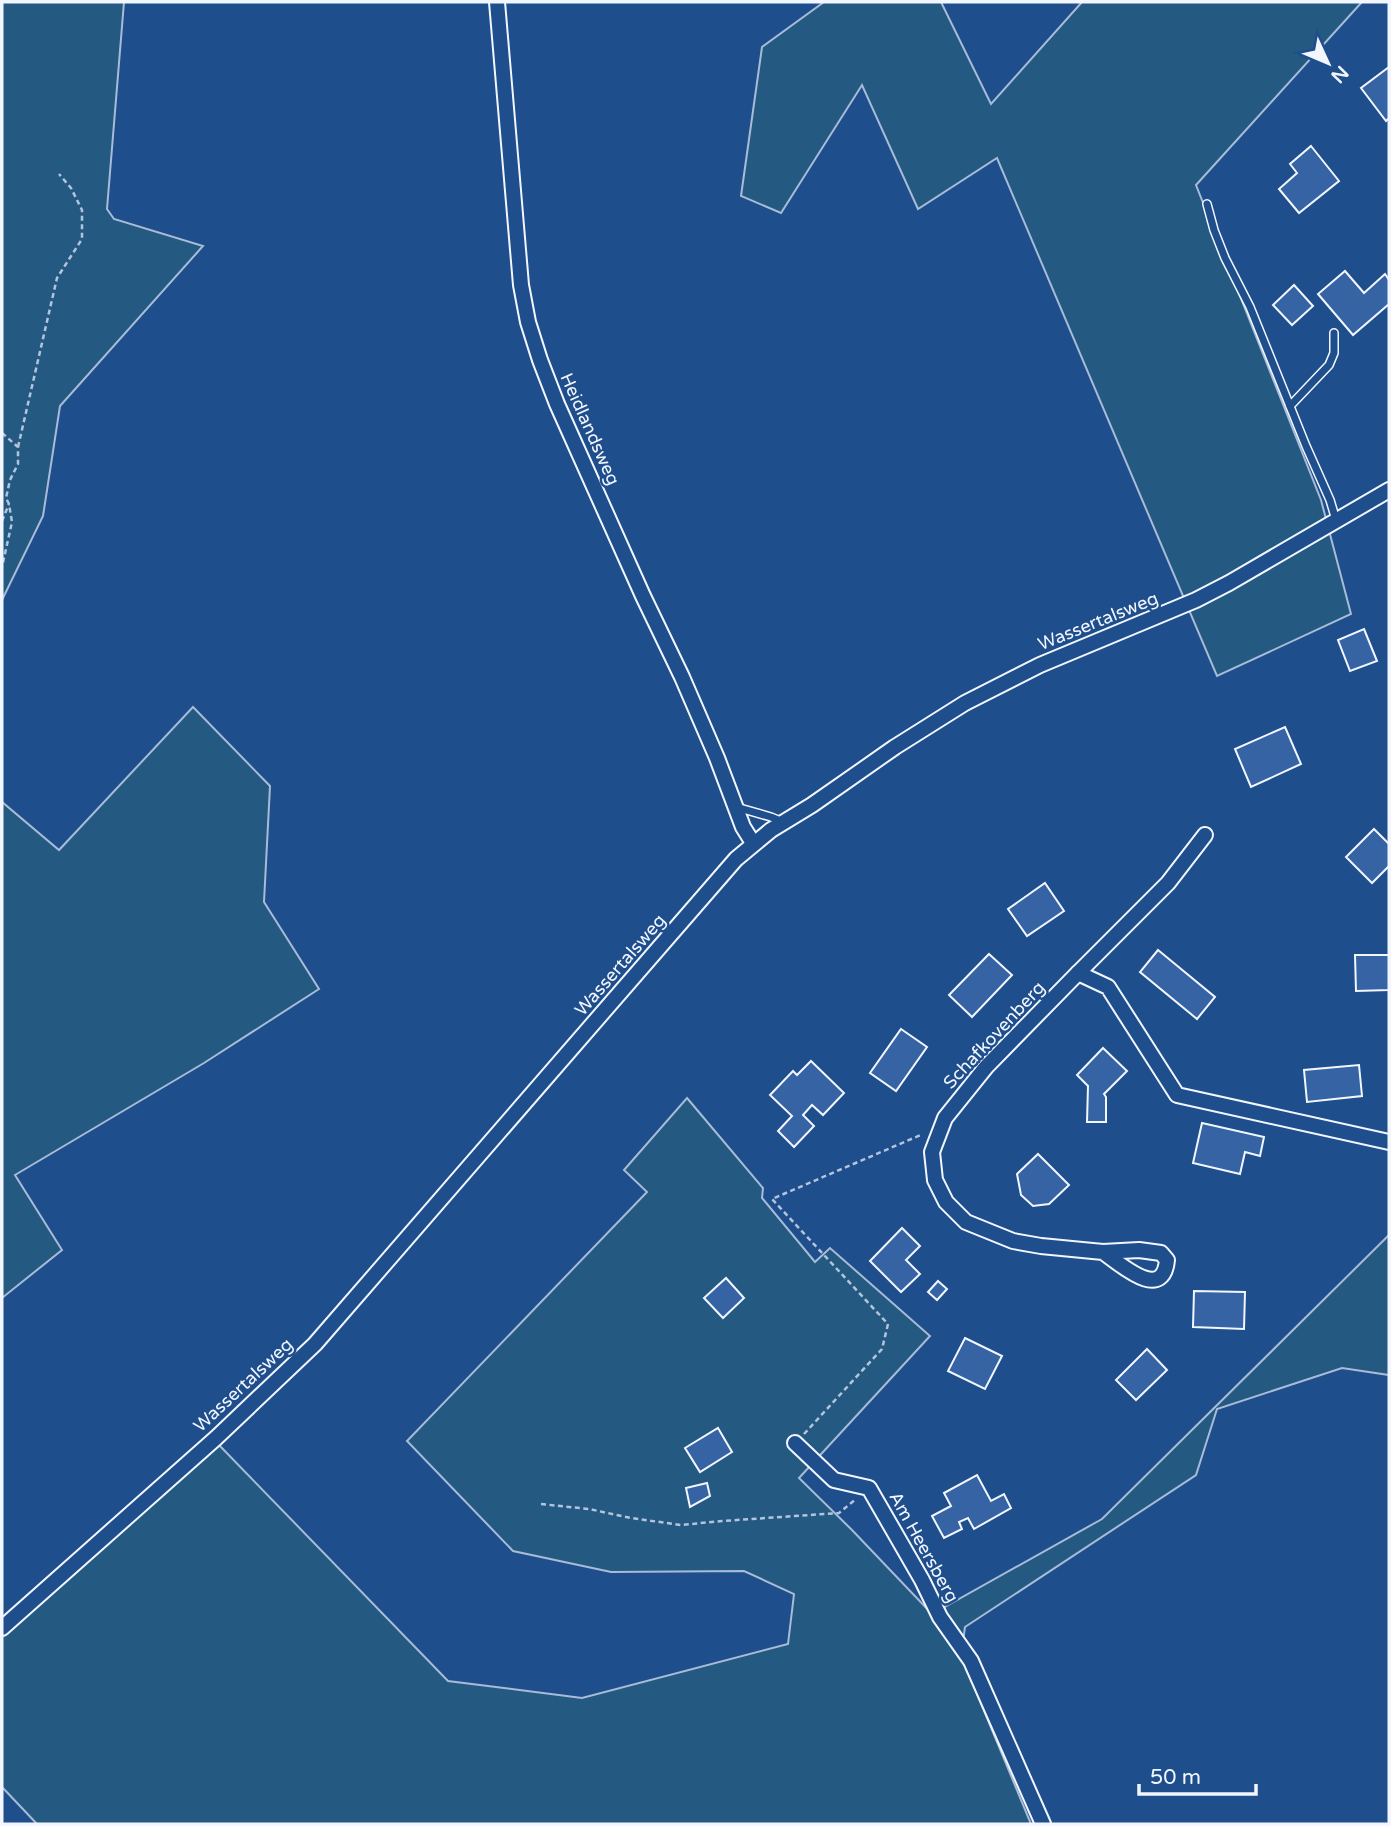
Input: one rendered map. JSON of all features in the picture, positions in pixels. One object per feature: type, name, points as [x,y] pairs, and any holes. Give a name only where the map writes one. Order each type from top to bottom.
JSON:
[{"type":"street","name":"Heidlandsweg","points":[[496,2],[521,285],[528,322],[557,404],[682,677],[743,827],[753,843]]},
{"type":"street","name":"Wassertalsweg","points":[[2,1628],[216,1438],[315,1344],[736,859],[753,843],[965,703],[1040,665],[1196,600],[1389,490]]},
{"type":"street","name":"Schafkovenberg","points":[[1103,1252],[1013,1241],[966,1222],[946,1202],[935,1180],[932,1152],[945,1118],[986,1067],[1168,883],[1205,835]]},
{"type":"street","points":[[1078,973],[1108,987],[1177,1095],[1389,1142]]},
{"type":"street","name":"Am Heersberg","points":[[794,1443],[834,1480],[869,1488],[940,1617],[971,1661],[1043,1824]]},
{"type":"lane","points":[[1207,204],[1225,258],[1250,307],[1336,520]]},
{"type":"lane","points":[[1290,406],[1329,365],[1334,353],[1334,334]]},
{"type":"lane","points":[[736,807],[784,822]]},
{"type":"path","points":[[2,567],[12,522],[6,498],[10,480],[18,464],[18,447],[58,278],[82,239],[82,210],[72,188],[59,174]]},
{"type":"path","points":[[2,433],[18,447]]},
{"type":"path","points":[[2,521],[9,504]]},
{"type":"path","points":[[794,1443],[882,1349],[888,1324],[772,1199],[942,1125]]},
{"type":"path","points":[[541,1504],[589,1509],[681,1525],[839,1513],[869,1488]]},
{"type":"shaded area","points":[[2,2],[124,2],[107,209],[114,219],[203,246],[60,406],[43,516],[2,600]]},
{"type":"shaded area","points":[[824,2],[941,2],[991,104],[1082,2],[1362,2],[1196,185],[1321,500],[1351,614],[1217,676],[997,158],[918,209],[862,85],[781,213],[741,196],[762,47]]},
{"type":"shaded area","points":[[193,707],[270,786],[264,902],[319,989],[204,1063],[15,1175],[62,1250],[2,1298],[2,802],[59,850]]},
{"type":"shaded area","points":[[687,1098],[763,1188],[762,1198],[815,1262],[830,1248],[930,1336],[799,1478],[932,1614],[1102,1519],[1389,1235],[1389,1375],[1342,1368],[1217,1409],[1196,1475],[965,1627],[961,1655],[1031,1824],[37,1824],[2,1787],[2,1637],[218,1444],[448,1681],[582,1698],[788,1644],[794,1594],[744,1571],[611,1572],[513,1551],[407,1441],[647,1192],[624,1170]]},
{"type":"building","points":[[1389,67],[1389,118],[1386,121],[1361,88]]},
{"type":"building","points":[[1311,146],[1339,181],[1299,213],[1279,189],[1297,173],[1290,164]]},
{"type":"building","points":[[1345,271],[1364,293],[1385,274],[1389,280],[1389,304],[1353,335],[1318,294]]},
{"type":"building","points":[[1294,285],[1313,306],[1292,325],[1273,305]]},
{"type":"building","points":[[1364,629],[1377,661],[1350,671],[1338,640]]},
{"type":"building","points":[[1285,727],[1301,764],[1251,787],[1235,749]]},
{"type":"building","points":[[1374,829],[1389,844],[1389,866],[1372,883],[1346,857]]},
{"type":"building","points":[[1045,883],[1064,911],[1027,936],[1008,909]]},
{"type":"building","points":[[1158,950],[1215,997],[1197,1019],[1140,972]]},
{"type":"building","points":[[989,954],[1012,975],[972,1017],[949,995]]},
{"type":"building","points":[[1355,955],[1389,955],[1389,990],[1356,991]]},
{"type":"building","points":[[901,1029],[927,1047],[896,1091],[870,1073]]},
{"type":"building","points":[[1103,1048],[1127,1071],[1104,1094],[1106,1122],[1087,1122],[1088,1086],[1077,1075]]},
{"type":"building","points":[[811,1061],[844,1093],[823,1115],[812,1105],[803,1115],[814,1126],[794,1147],[778,1131],[792,1116],[770,1095],[793,1071],[797,1075]]},
{"type":"building","points":[[1359,1065],[1362,1096],[1307,1102],[1304,1070]]},
{"type":"building","points":[[1202,1123],[1264,1137],[1260,1156],[1245,1152],[1240,1174],[1193,1163]]},
{"type":"building","points":[[1038,1154],[1069,1185],[1049,1204],[1033,1206],[1021,1195],[1017,1174]]},
{"type":"building","points":[[902,1228],[920,1246],[906,1260],[920,1274],[901,1292],[870,1261]]},
{"type":"building","points":[[726,1278],[744,1298],[723,1318],[704,1298]]},
{"type":"building","points":[[938,1281],[947,1289],[937,1300],[928,1292]]},
{"type":"building","points":[[1194,1291],[1245,1292],[1244,1329],[1193,1327]]},
{"type":"building","points":[[965,1338],[1002,1356],[985,1389],[948,1371]]},
{"type":"building","points":[[1147,1349],[1167,1370],[1136,1400],[1116,1380]]},
{"type":"building","points":[[718,1428],[732,1452],[700,1472],[685,1448]]},
{"type":"building","points":[[977,1475],[991,1501],[1004,1494],[1011,1508],[974,1529],[968,1518],[959,1522],[962,1529],[944,1538],[932,1516],[951,1506],[944,1493]]},
{"type":"building","points":[[707,1483],[710,1496],[690,1507],[686,1488]]}]
